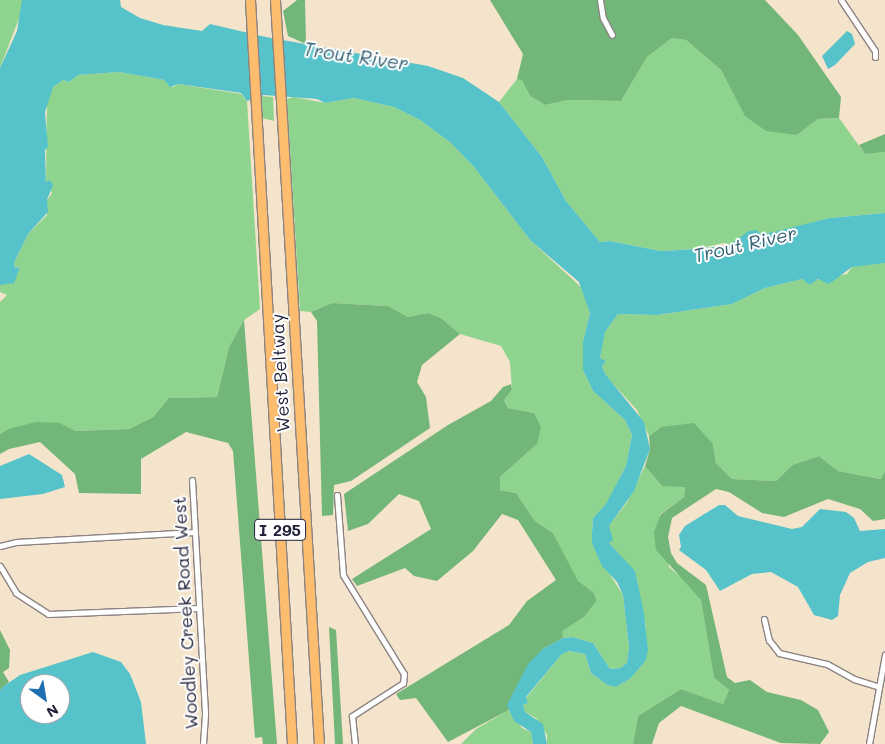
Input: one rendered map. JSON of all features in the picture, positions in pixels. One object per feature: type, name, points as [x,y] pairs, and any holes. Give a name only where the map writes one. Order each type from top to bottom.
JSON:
[{"type":"highway","name":"West Beltway","points":[[250,1],[292,744]]},
{"type":"highway","name":"West Beltway","points":[[275,1],[319,744]]},
{"type":"street","points":[[600,0],[603,18],[612,35]]},
{"type":"street","points":[[841,0],[875,51],[875,57]]},
{"type":"street","name":"Woodley Creek Road West","points":[[192,480],[205,715],[203,744]]},
{"type":"street","points":[[337,495],[343,575],[404,674],[404,683],[352,716],[355,744]]},
{"type":"street","points":[[0,546],[16,542],[195,532]]},
{"type":"street","points":[[0,566],[16,593],[48,614],[199,608]]},
{"type":"street","points":[[764,619],[769,640],[780,653],[827,664],[854,679],[877,686]]},
{"type":"street","points":[[869,744],[877,686],[885,654]]},
{"type":"green space","points":[[0,0],[22,0],[23,8],[0,68]]},
{"type":"green space","points":[[297,0],[305,0],[306,44],[288,36],[283,11]]},
{"type":"green space","points":[[490,0],[765,0],[798,35],[841,97],[839,118],[818,119],[797,135],[766,131],[745,116],[721,70],[686,40],[672,38],[647,57],[621,101],[568,100],[545,105],[530,96],[522,80],[517,79],[523,54]]},
{"type":"green space","points":[[672,38],[686,40],[721,70],[745,115],[797,135],[818,119],[839,118],[865,154],[885,152],[885,213],[830,218],[730,245],[724,243],[696,249],[661,251],[610,241],[600,242],[566,201],[542,157],[499,102],[517,79],[522,79],[530,96],[545,105],[568,100],[621,101],[647,57]]},
{"type":"green space","points":[[119,72],[164,80],[173,87],[178,84],[241,94],[247,101],[260,309],[244,320],[229,347],[217,397],[169,398],[153,417],[129,429],[74,431],[60,423],[8,429],[0,434],[0,302],[7,295],[0,292],[0,285],[20,267],[15,268],[14,263],[28,234],[47,215],[47,200],[52,193],[46,183],[47,100],[53,87],[63,80],[69,82],[78,75]]},
{"type":"green space","points":[[261,96],[273,97],[274,121],[262,118]]},
{"type":"green space","points":[[294,97],[325,103],[354,98],[394,107],[420,120],[451,143],[474,167],[531,241],[583,289],[590,313],[583,342],[583,370],[593,391],[625,420],[632,435],[626,466],[607,504],[593,518],[592,533],[600,559],[623,595],[629,647],[627,663],[620,668],[610,669],[593,643],[572,637],[563,638],[561,631],[584,617],[597,599],[594,593],[578,582],[553,533],[535,521],[516,493],[500,490],[500,477],[537,444],[534,413],[508,408],[504,400],[512,390],[510,362],[501,346],[460,334],[441,318],[428,313],[408,317],[388,306],[332,303],[311,312],[300,311],[287,99]]},
{"type":"green space","points":[[885,134],[885,152],[865,154],[859,145]]},
{"type":"green space","points":[[885,263],[885,471],[882,479],[838,471],[819,456],[792,465],[776,481],[732,479],[716,463],[713,444],[661,427],[649,436],[637,410],[605,375],[602,366],[606,361],[600,359],[601,350],[605,332],[618,314],[657,315],[732,304],[765,288],[802,279],[816,280],[847,274],[852,267],[864,264]]},
{"type":"green space","points":[[332,303],[388,306],[408,317],[428,313],[441,318],[460,334],[422,365],[417,382],[426,397],[430,428],[351,481],[334,485],[333,515],[322,516],[317,321],[311,312]]},
{"type":"green space","points":[[244,320],[277,744],[263,744],[262,737],[255,738],[233,451],[228,443],[186,432],[141,459],[141,494],[79,493],[75,474],[40,442],[9,449],[0,454],[0,434],[8,429],[36,422],[60,423],[75,431],[129,429],[153,417],[169,398],[217,397],[229,347]]},
{"type":"green space","points":[[511,384],[512,390],[504,400],[508,408],[534,413],[541,427],[537,444],[500,477],[500,490],[516,493],[535,521],[553,533],[578,581],[594,593],[597,600],[584,617],[562,631],[563,638],[544,648],[508,705],[509,710],[448,742],[416,698],[400,700],[396,694],[509,625],[527,601],[556,580],[518,520],[502,514],[473,551],[437,581],[414,576],[405,568],[357,586],[352,579],[431,529],[419,501],[399,494],[368,524],[348,531],[344,494],[448,425],[491,401],[503,387]]},
{"type":"green space","points":[[694,423],[713,444],[716,463],[732,479],[776,481],[792,465],[819,456],[838,471],[881,479],[885,471],[885,519],[873,521],[860,509],[828,499],[784,517],[762,513],[729,492],[716,489],[672,518],[668,537],[671,553],[677,563],[706,585],[727,677],[735,683],[750,680],[767,692],[801,700],[818,710],[829,732],[820,744],[781,743],[681,706],[659,723],[652,744],[633,744],[638,716],[681,689],[723,704],[729,690],[714,678],[701,600],[656,550],[654,532],[661,514],[684,497],[685,487],[662,486],[645,466],[650,449],[649,436],[661,427]]},
{"type":"green space","points":[[645,466],[662,486],[685,486],[684,497],[660,514],[669,567],[693,588],[701,600],[714,678],[729,690],[723,704],[681,689],[638,716],[633,744],[547,744],[547,735],[536,718],[525,712],[523,705],[528,703],[526,698],[562,654],[568,651],[585,654],[591,673],[607,685],[616,687],[631,678],[646,660],[646,627],[637,581],[633,570],[609,543],[609,526],[627,502]]},
{"type":"green space","points":[[329,627],[336,630],[343,744],[335,744]]},
{"type":"green space","points":[[0,630],[10,650],[9,668],[3,672],[9,682],[0,690]]},
{"type":"green space","points":[[509,710],[522,728],[531,732],[533,744],[461,744],[476,729]]},
{"type":"water","name":"Trout River","points":[[22,0],[120,0],[121,7],[140,18],[163,25],[202,31],[210,24],[266,37],[428,66],[463,78],[499,102],[542,157],[566,201],[600,242],[610,241],[661,251],[696,249],[729,245],[749,231],[757,230],[761,235],[830,218],[885,213],[885,263],[852,267],[829,284],[818,279],[810,285],[802,279],[765,288],[732,304],[657,315],[618,314],[605,332],[600,358],[606,361],[602,366],[605,374],[644,422],[650,449],[634,491],[609,526],[613,540],[609,543],[635,571],[644,613],[648,650],[646,660],[631,678],[616,687],[607,685],[591,673],[585,654],[569,651],[562,654],[526,697],[528,703],[523,705],[525,712],[543,724],[547,744],[533,744],[531,732],[514,721],[507,705],[528,664],[544,648],[563,638],[572,637],[593,643],[610,669],[620,668],[627,663],[629,647],[623,595],[617,582],[602,566],[592,543],[592,533],[593,518],[606,504],[626,466],[632,435],[625,420],[593,391],[583,370],[583,342],[590,313],[579,282],[531,241],[474,167],[451,143],[420,120],[394,107],[354,98],[325,103],[317,99],[264,95],[247,101],[241,93],[178,84],[170,87],[164,80],[119,72],[78,75],[69,82],[63,80],[53,87],[45,112],[48,147],[45,150],[46,182],[50,180],[53,185],[47,200],[48,212],[28,234],[14,263],[15,268],[20,267],[14,283],[0,285],[0,68],[17,31]]},
{"type":"water","points":[[847,31],[852,34],[855,44],[835,65],[828,69],[822,56]]},
{"type":"water","points":[[29,454],[62,475],[65,487],[43,494],[0,499],[0,466]]},
{"type":"water","points":[[719,505],[725,505],[738,516],[792,529],[802,527],[820,509],[846,512],[854,518],[860,531],[885,529],[885,558],[868,562],[850,573],[840,595],[838,616],[832,620],[814,615],[798,587],[771,572],[752,574],[720,591],[706,570],[679,550],[681,547],[679,535],[685,526]]},
{"type":"water","points":[[93,652],[121,662],[130,674],[141,702],[146,744],[0,744],[0,690],[20,675],[20,724],[70,724],[70,674],[23,674]]}]
